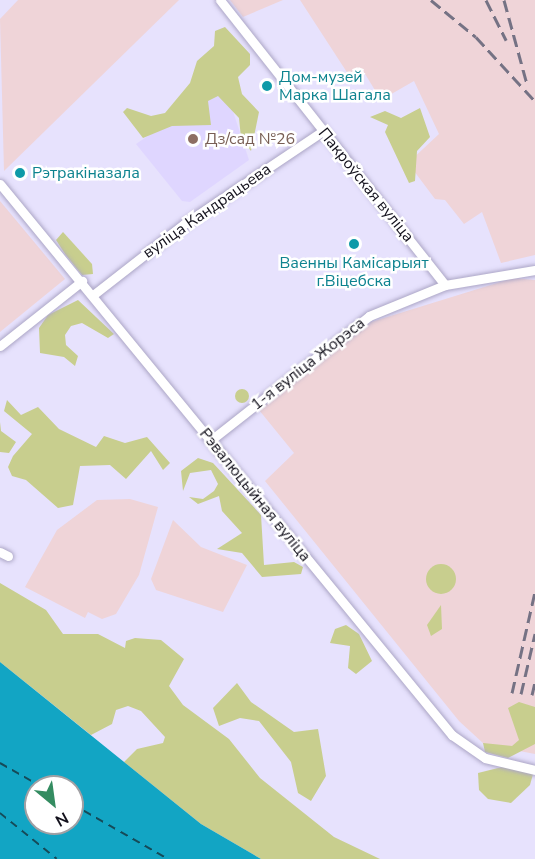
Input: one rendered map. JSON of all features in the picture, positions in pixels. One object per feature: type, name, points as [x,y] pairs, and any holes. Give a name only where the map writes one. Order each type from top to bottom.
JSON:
[{"type":"street","name":"Пакроўская вуліца","points":[[220,0],[445,285]]},
{"type":"street","name":"вуліца Кандрацьева","points":[[93,295],[184,224],[323,131]]},
{"type":"street","name":"Рэвалюцыйная вуліца","points":[[0,184],[461,744],[485,758],[535,770]]},
{"type":"street","name":"1-я вуліца Жорэса","points":[[211,440],[369,316],[445,285],[535,270]]},
{"type":"street","points":[[0,346],[82,281]]},
{"type":"shaded area","points":[[18,0],[179,0],[4,171],[0,19]]},
{"type":"shaded area","points":[[230,0],[283,0],[243,17]]},
{"type":"shaded area","points":[[300,0],[535,0],[535,255],[501,263],[482,212],[464,224],[445,200],[435,199],[408,163],[439,134],[414,81],[381,100],[362,69],[350,77]]},
{"type":"shaded area","name":"Дз/сад №26","points":[[224,84],[249,160],[190,202],[182,201],[136,144]]},
{"type":"shaded area","points":[[0,201],[65,279],[0,332]]},
{"type":"shaded area","points":[[513,278],[535,280],[535,754],[484,744],[459,721],[265,481],[294,453],[259,410],[371,322]]},
{"type":"shaded area","points":[[130,499],[158,507],[139,575],[116,614],[102,619],[88,612],[85,618],[25,587],[57,530],[97,500]]},
{"type":"shaded area","points":[[173,520],[201,547],[247,565],[223,612],[156,590],[151,579]]},
{"type":"green space","points":[[225,27],[250,54],[250,65],[238,77],[242,94],[259,112],[251,151],[241,138],[239,118],[218,96],[208,101],[211,125],[172,126],[143,138],[123,112],[127,108],[151,116],[165,113],[190,83],[197,61],[214,46],[215,31]]},
{"type":"green space","points":[[420,108],[430,137],[417,151],[415,181],[409,183],[385,132],[388,125],[370,117],[385,111],[401,118]]},
{"type":"green space","points":[[63,232],[92,264],[93,274],[82,275],[65,254],[56,240]]},
{"type":"green space","points":[[78,300],[114,334],[108,338],[82,323],[71,326],[65,335],[66,345],[78,356],[75,366],[64,357],[40,353],[39,328],[48,315]]},
{"type":"green space","points":[[239,389],[245,389],[249,396],[245,403],[239,403],[235,399],[235,393]]},
{"type":"green space","points":[[7,400],[21,415],[38,407],[59,429],[96,447],[104,436],[125,443],[147,437],[170,463],[163,470],[151,451],[126,479],[110,465],[80,466],[73,505],[58,508],[26,480],[12,476],[8,467],[13,456],[32,434],[4,411]]},
{"type":"green space","points":[[0,422],[1,431],[16,442],[9,453],[0,452]]},
{"type":"green space","points":[[198,458],[213,463],[261,515],[264,565],[294,562],[303,567],[301,574],[262,577],[242,553],[217,549],[242,533],[222,511],[219,496],[198,504],[189,497],[203,499],[214,491],[218,484],[211,470],[190,473],[183,491],[181,471]]},
{"type":"green space","points":[[441,564],[452,568],[456,579],[452,590],[441,594],[430,590],[426,579],[430,568]]},
{"type":"green space","points":[[0,583],[46,610],[63,634],[98,634],[125,648],[126,641],[135,638],[161,640],[184,659],[169,686],[183,705],[229,739],[260,778],[334,837],[380,859],[261,859],[201,824],[124,762],[137,749],[163,743],[165,737],[141,711],[128,706],[116,710],[112,724],[91,735],[0,662]]},
{"type":"green space","points":[[441,605],[442,629],[431,636],[427,625]]},
{"type":"green space","points":[[346,625],[359,634],[372,661],[356,674],[348,668],[350,646],[330,643],[335,629]]},
{"type":"green space","points":[[237,683],[251,702],[294,732],[318,729],[326,776],[311,801],[298,793],[291,762],[259,721],[240,718],[219,726],[213,708]]},
{"type":"green space","points":[[519,702],[535,707],[535,744],[508,758],[485,752],[483,743],[512,746],[519,740],[508,708]]},
{"type":"green space","points":[[506,766],[533,774],[530,785],[511,803],[488,799],[479,790],[478,773]]},
{"type":"water","points":[[0,662],[201,824],[261,859],[0,859]]},
{"type":"ferry route","points":[[0,763],[24,777]]},
{"type":"ferry route","points":[[84,811],[168,859]]},
{"type":"ferry route","points":[[0,813],[57,859]]},
{"type":"railway","points":[[431,0],[476,37],[534,100]]},
{"type":"railway","points":[[486,0],[506,40]]},
{"type":"railway","points":[[504,0],[527,84]]},
{"type":"railway","points":[[512,693],[535,592]]},
{"type":"railway","points":[[521,694],[535,634]]},
{"type":"railway","points":[[532,695],[535,682]]},
{"type":"place","name":"Дом-музей Марка Шагала","points":[[267,86]]},
{"type":"place","name":"Дз/сад №26","points":[[193,139]]},
{"type":"place","name":"Рэтракіназала","points":[[20,173]]},
{"type":"place","name":"Ваенны Камісарыят г.Віцебска","points":[[354,244]]}]
